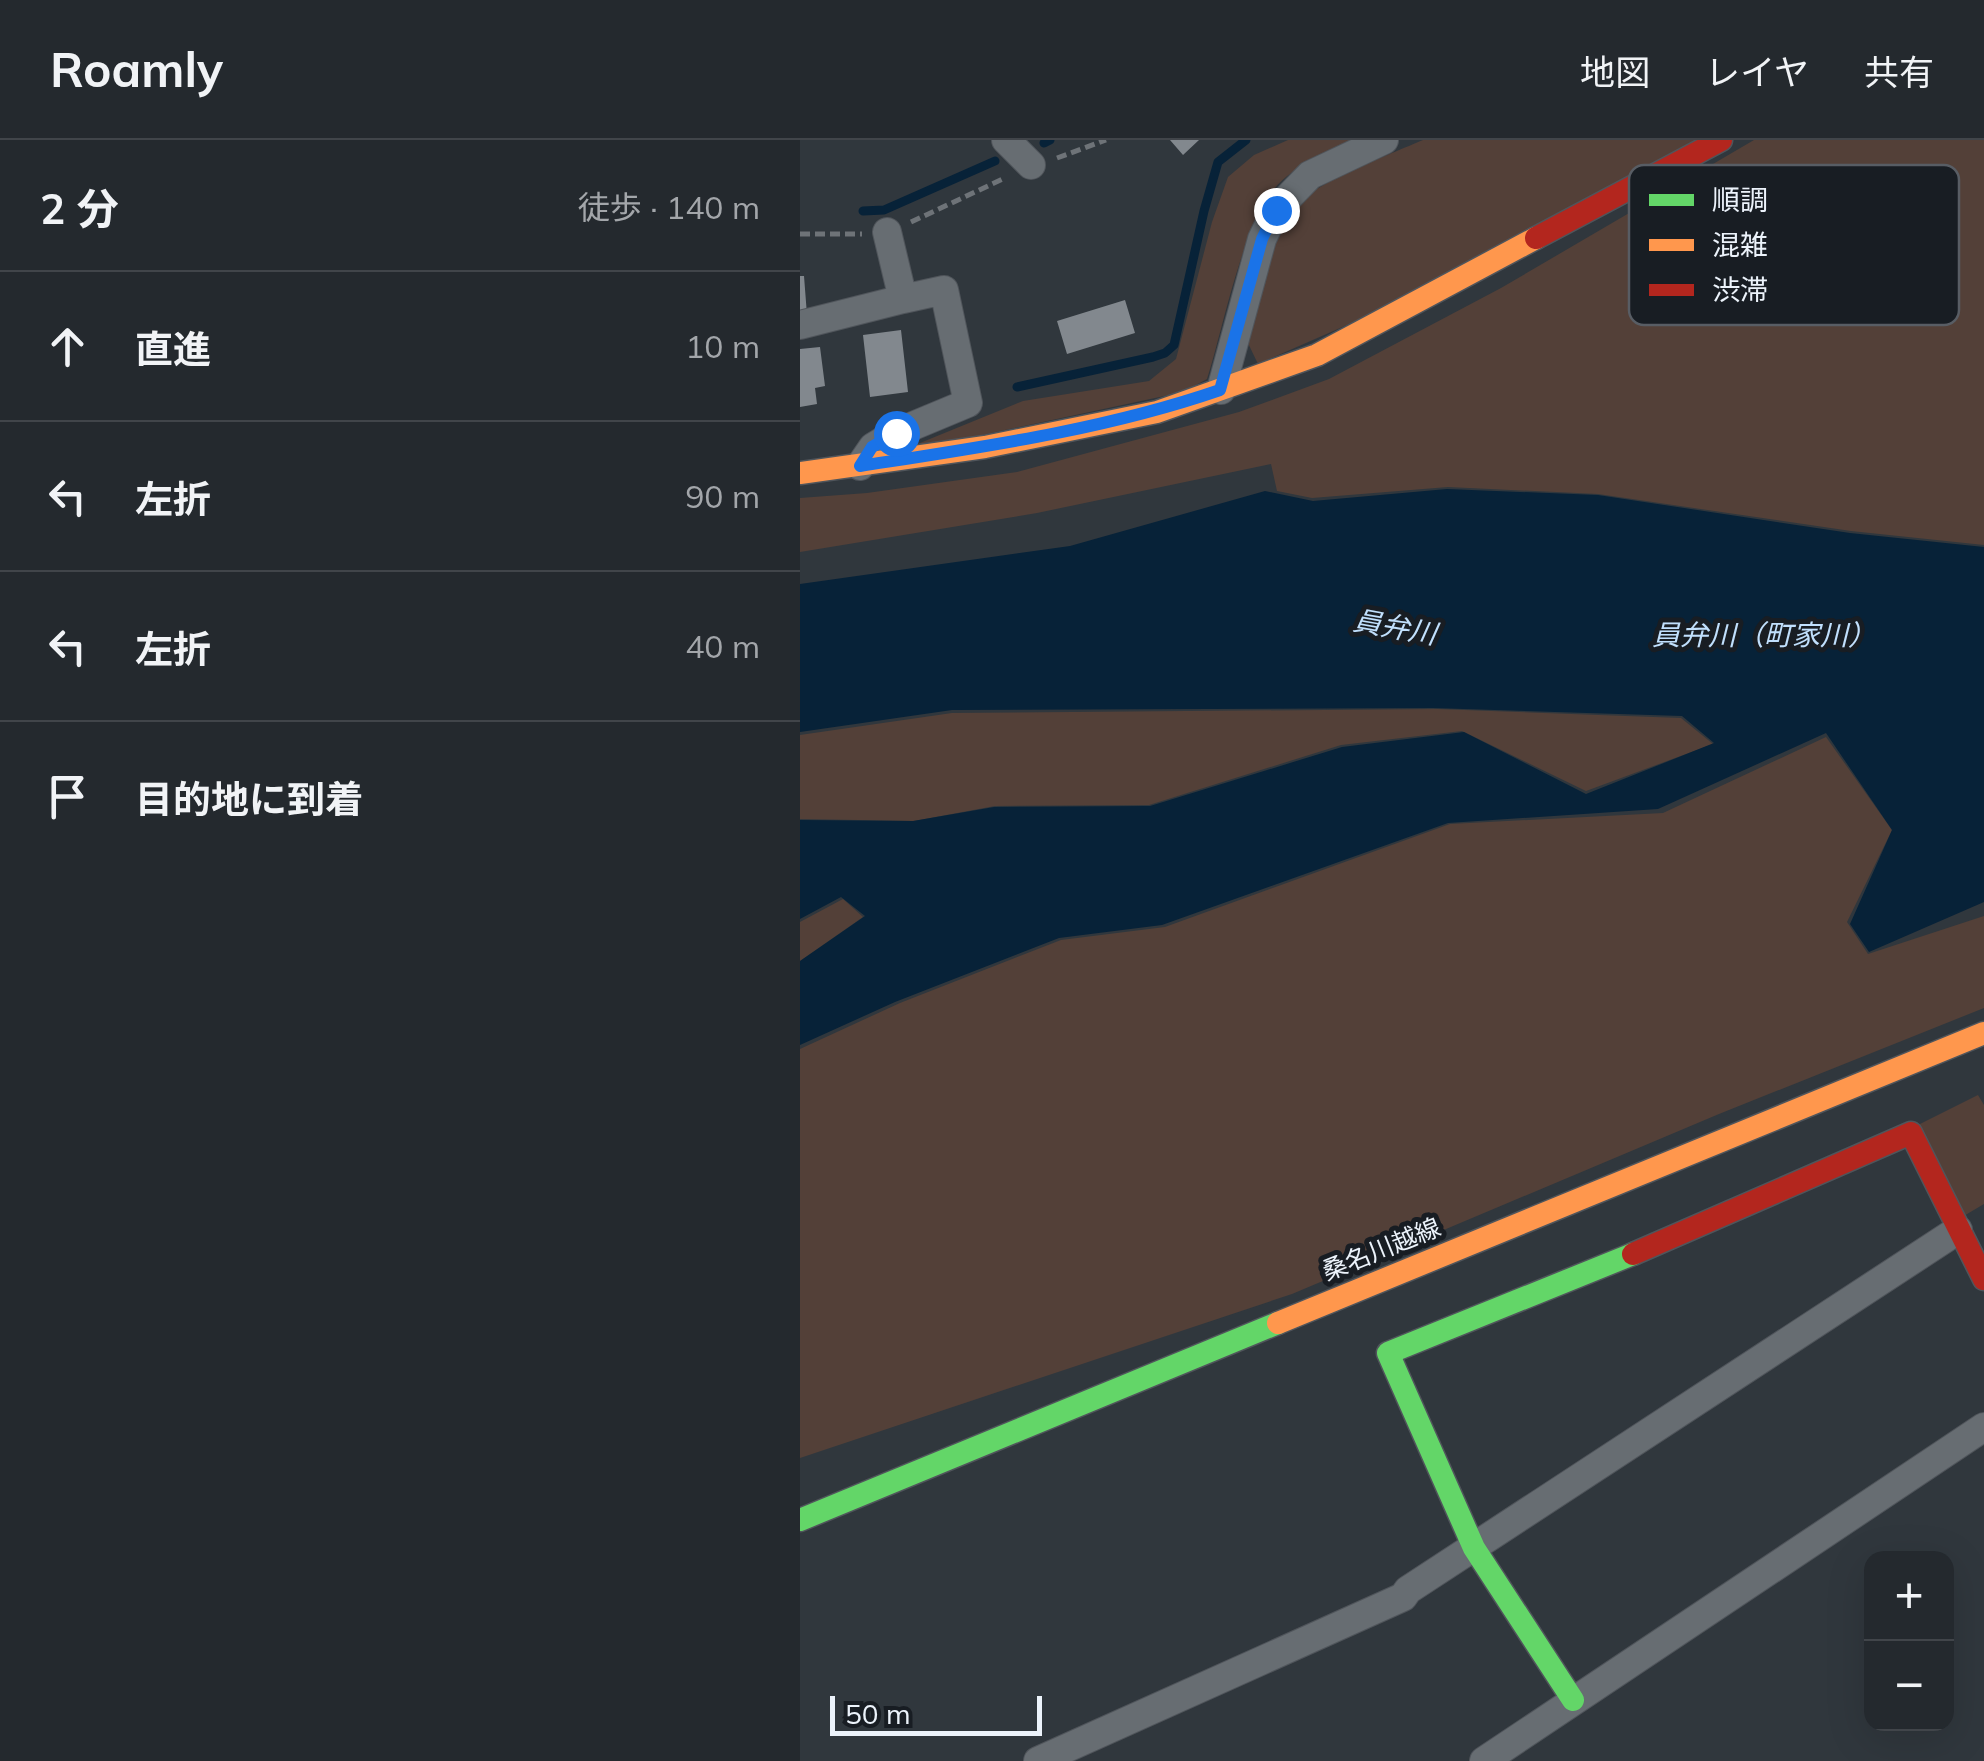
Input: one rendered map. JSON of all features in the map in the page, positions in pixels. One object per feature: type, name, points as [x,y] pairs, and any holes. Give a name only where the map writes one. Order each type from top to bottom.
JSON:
[{"type":"street","points":[[1006,140],[1032,165]]},
{"type":"street","points":[[1220,390],[1262,239],[1276,210],[1310,176],[1384,140]]},
{"type":"street","points":[[1674,165],[1721,140]]},
{"type":"street","points":[[800,473],[985,447],[1157,412],[1317,355],[1629,189]]},
{"type":"street","points":[[887,232],[903,299]]},
{"type":"street","points":[[800,324],[944,290],[968,403],[872,447],[860,466]]},
{"type":"street","name":"桑名川越線","points":[[800,1520],[1984,1033]]},
{"type":"street","points":[[1572,1700],[1474,1548],[1388,1353],[1646,1250],[1911,1134],[1984,1279]]},
{"type":"street","points":[[1038,1761],[1403,1598],[1408,1590],[1958,1230]]},
{"type":"street","points":[[1484,1761],[1984,1428]]},
{"type":"path","points":[[800,234],[844,236],[887,232],[1032,165],[1077,153],[1106,140]]},
{"type":"shaded area","points":[[1288,140],[1355,140],[1302,166],[1271,193],[1258,215],[1237,271],[1207,379],[1183,392],[893,454],[1023,401],[1149,381],[1176,359],[1212,222],[1228,177],[1254,155]]},
{"type":"shaded area","points":[[1423,140],[1700,140],[1654,165],[1629,165],[1629,178],[1404,300],[1258,364],[1246,339],[1271,253],[1285,221],[1303,198]]},
{"type":"shaded area","points":[[1754,140],[1984,140],[1984,545],[1851,531],[1598,494],[1448,487],[1312,498],[1277,491],[1271,464],[1037,513],[800,552],[800,498],[867,493],[1017,472],[1239,412],[1329,379],[1501,288],[1629,213],[1629,325],[1959,325],[1959,165],[1711,165]]},
{"type":"shaded area","points":[[1437,709],[1681,718],[1713,744],[1586,791],[1462,731],[1341,745],[1149,805],[995,806],[914,821],[800,819],[800,735],[952,713]]},
{"type":"shaded area","points":[[1826,737],[1892,830],[1847,922],[1868,954],[1984,916],[1984,1008],[1719,1114],[1292,1294],[800,1458],[800,1049],[900,1003],[1061,940],[1165,927],[1450,824],[1663,813]]},
{"type":"shaded area","points":[[843,899],[863,917],[800,961],[800,922]]},
{"type":"shaded area","points":[[1978,1095],[1984,1105],[1984,1204],[1962,1217],[1918,1125]]},
{"type":"water","name":"員弁川（町家川）","points":[[1447,489],[1598,495],[1850,533],[1984,547],[1984,902],[1869,952],[1850,924],[1892,830],[1826,733],[1658,809],[1448,823],[1162,925],[1059,938],[895,1002],[800,1045],[800,961],[865,916],[841,897],[800,919],[800,820],[913,821],[994,807],[1150,806],[1342,747],[1464,732],[1586,794],[1714,743],[1682,716],[1433,708],[952,710],[800,732],[800,584],[1070,546],[1265,491],[1313,501]]},
{"type":"building","points":[[1170,140],[1199,140],[1183,155]]},
{"type":"building","points":[[800,276],[804,276],[807,315],[800,316]]},
{"type":"building","points":[[1125,300],[1135,333],[1067,354],[1057,321]]},
{"type":"building","points":[[901,330],[908,392],[870,397],[863,335]]},
{"type":"building","points":[[820,347],[825,386],[815,388],[817,404],[800,407],[800,349]]},
{"type":"waterway","points":[[1044,143],[1050,140]]},
{"type":"waterway","points":[[1017,387],[1153,357],[1174,345],[1218,162],[1246,140]]},
{"type":"waterway","points":[[863,211],[884,210],[995,161]]},
{"type":"traffic: fast","points":[[1573,1700],[1474,1548],[1388,1353],[1633,1254]]},
{"type":"traffic: fast","points":[[800,1520],[1278,1323]]},
{"type":"traffic: slow","points":[[800,473],[985,447],[1157,412],[1317,355],[1536,238]]},
{"type":"traffic: slow","points":[[1278,1323],[1984,1033]]},
{"type":"traffic: jam","points":[[1674,165],[1721,140]]},
{"type":"traffic: jam","points":[[1536,238],[1629,189]]},
{"type":"traffic: jam","points":[[1633,1254],[1911,1133],[1984,1279]]},
{"type":"route","points":[[896,433],[872,447],[860,466],[985,447],[1157,412],[1220,390],[1262,239],[1276,210]]},
{"type":"water label","name":"員弁川","points":[[1395,627]]}]
